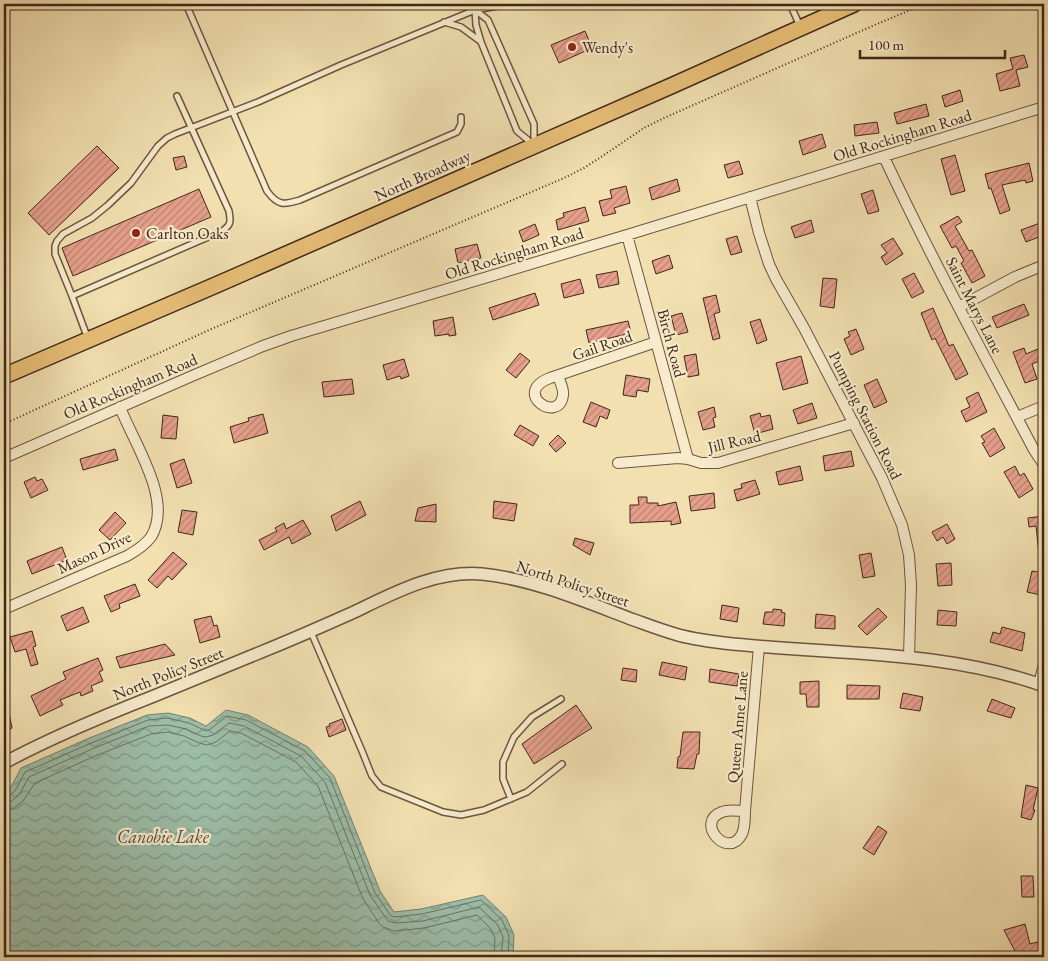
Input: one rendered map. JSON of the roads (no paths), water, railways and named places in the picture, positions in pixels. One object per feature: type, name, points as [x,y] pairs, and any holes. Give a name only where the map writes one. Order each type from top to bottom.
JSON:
[{"type":"main road","name":"North Broadway","points":[[4,376],[671,86],[854,4]]},
{"type":"street","name":"Old Rockingham Road","points":[[4,458],[290,336],[750,198],[1044,107]]},
{"type":"street","name":"Saint Marys Lane","points":[[884,156],[900,193],[959,307],[1016,417],[1044,465]]},
{"type":"street","name":"Pumping Station Road","points":[[750,198],[759,233],[776,279],[854,423],[898,512],[906,540],[909,562],[911,592],[909,657]]},
{"type":"street","name":"Birch Road","points":[[627,235],[688,459]]},
{"type":"street","points":[[959,307],[1002,284],[1044,265]]},
{"type":"street","name":"Gail Road","points":[[558,376],[656,342]]},
{"type":"street","points":[[1016,417],[1044,406]]},
{"type":"street","name":"Mason Drive","points":[[4,609],[127,556],[145,544],[151,536],[156,525],[158,505],[146,465],[120,407]]},
{"type":"street","name":"Jill Road","points":[[618,463],[678,458],[688,459],[701,464],[718,463],[854,423]]},
{"type":"street","name":"North Policy Street","points":[[4,763],[95,720],[310,632],[414,585],[464,574],[482,574],[515,580],[552,590],[675,634],[705,640],[909,657],[981,668],[1042,685]]},
{"type":"street","name":"Queen Anne Lane","points":[[745,811],[759,646]]},
{"type":"street","points":[[1042,685],[1044,664]]},
{"type":"lane","points":[[196,4],[186,6],[268,191],[272,198],[278,202],[284,204],[300,200],[457,132],[461,124],[461,118]]},
{"type":"lane","points":[[88,340],[55,254],[55,246],[63,234],[92,218],[131,183],[163,142],[191,127],[258,102],[444,22],[475,10],[509,4]]},
{"type":"lane","points":[[790,4],[801,27]]},
{"type":"lane","points":[[475,10],[476,25],[481,42],[517,131],[534,145]]},
{"type":"lane","points":[[475,10],[488,20],[515,80],[534,124],[534,145]]},
{"type":"lane","points":[[444,22],[461,27],[481,42]]},
{"type":"lane","points":[[72,296],[228,227],[231,220],[229,212],[178,96]]},
{"type":"lane","points":[[310,632],[372,776],[381,787],[443,812],[461,815],[484,810],[527,792],[562,764]]},
{"type":"lane","points":[[511,799],[503,779],[503,762],[514,737],[532,717],[561,699]]},
{"type":"water","name":"Canobie Lake","points":[[226,710],[248,715],[308,747],[334,776],[380,891],[394,912],[421,909],[483,895],[506,917],[514,935],[513,957],[4,957],[4,793],[11,787],[21,768],[147,715],[168,713],[190,718],[206,726]]},
{"type":"place","name":"Wendy's","points":[[572,47]]},
{"type":"place","name":"Carlton Oaks","points":[[136,233]]}]
